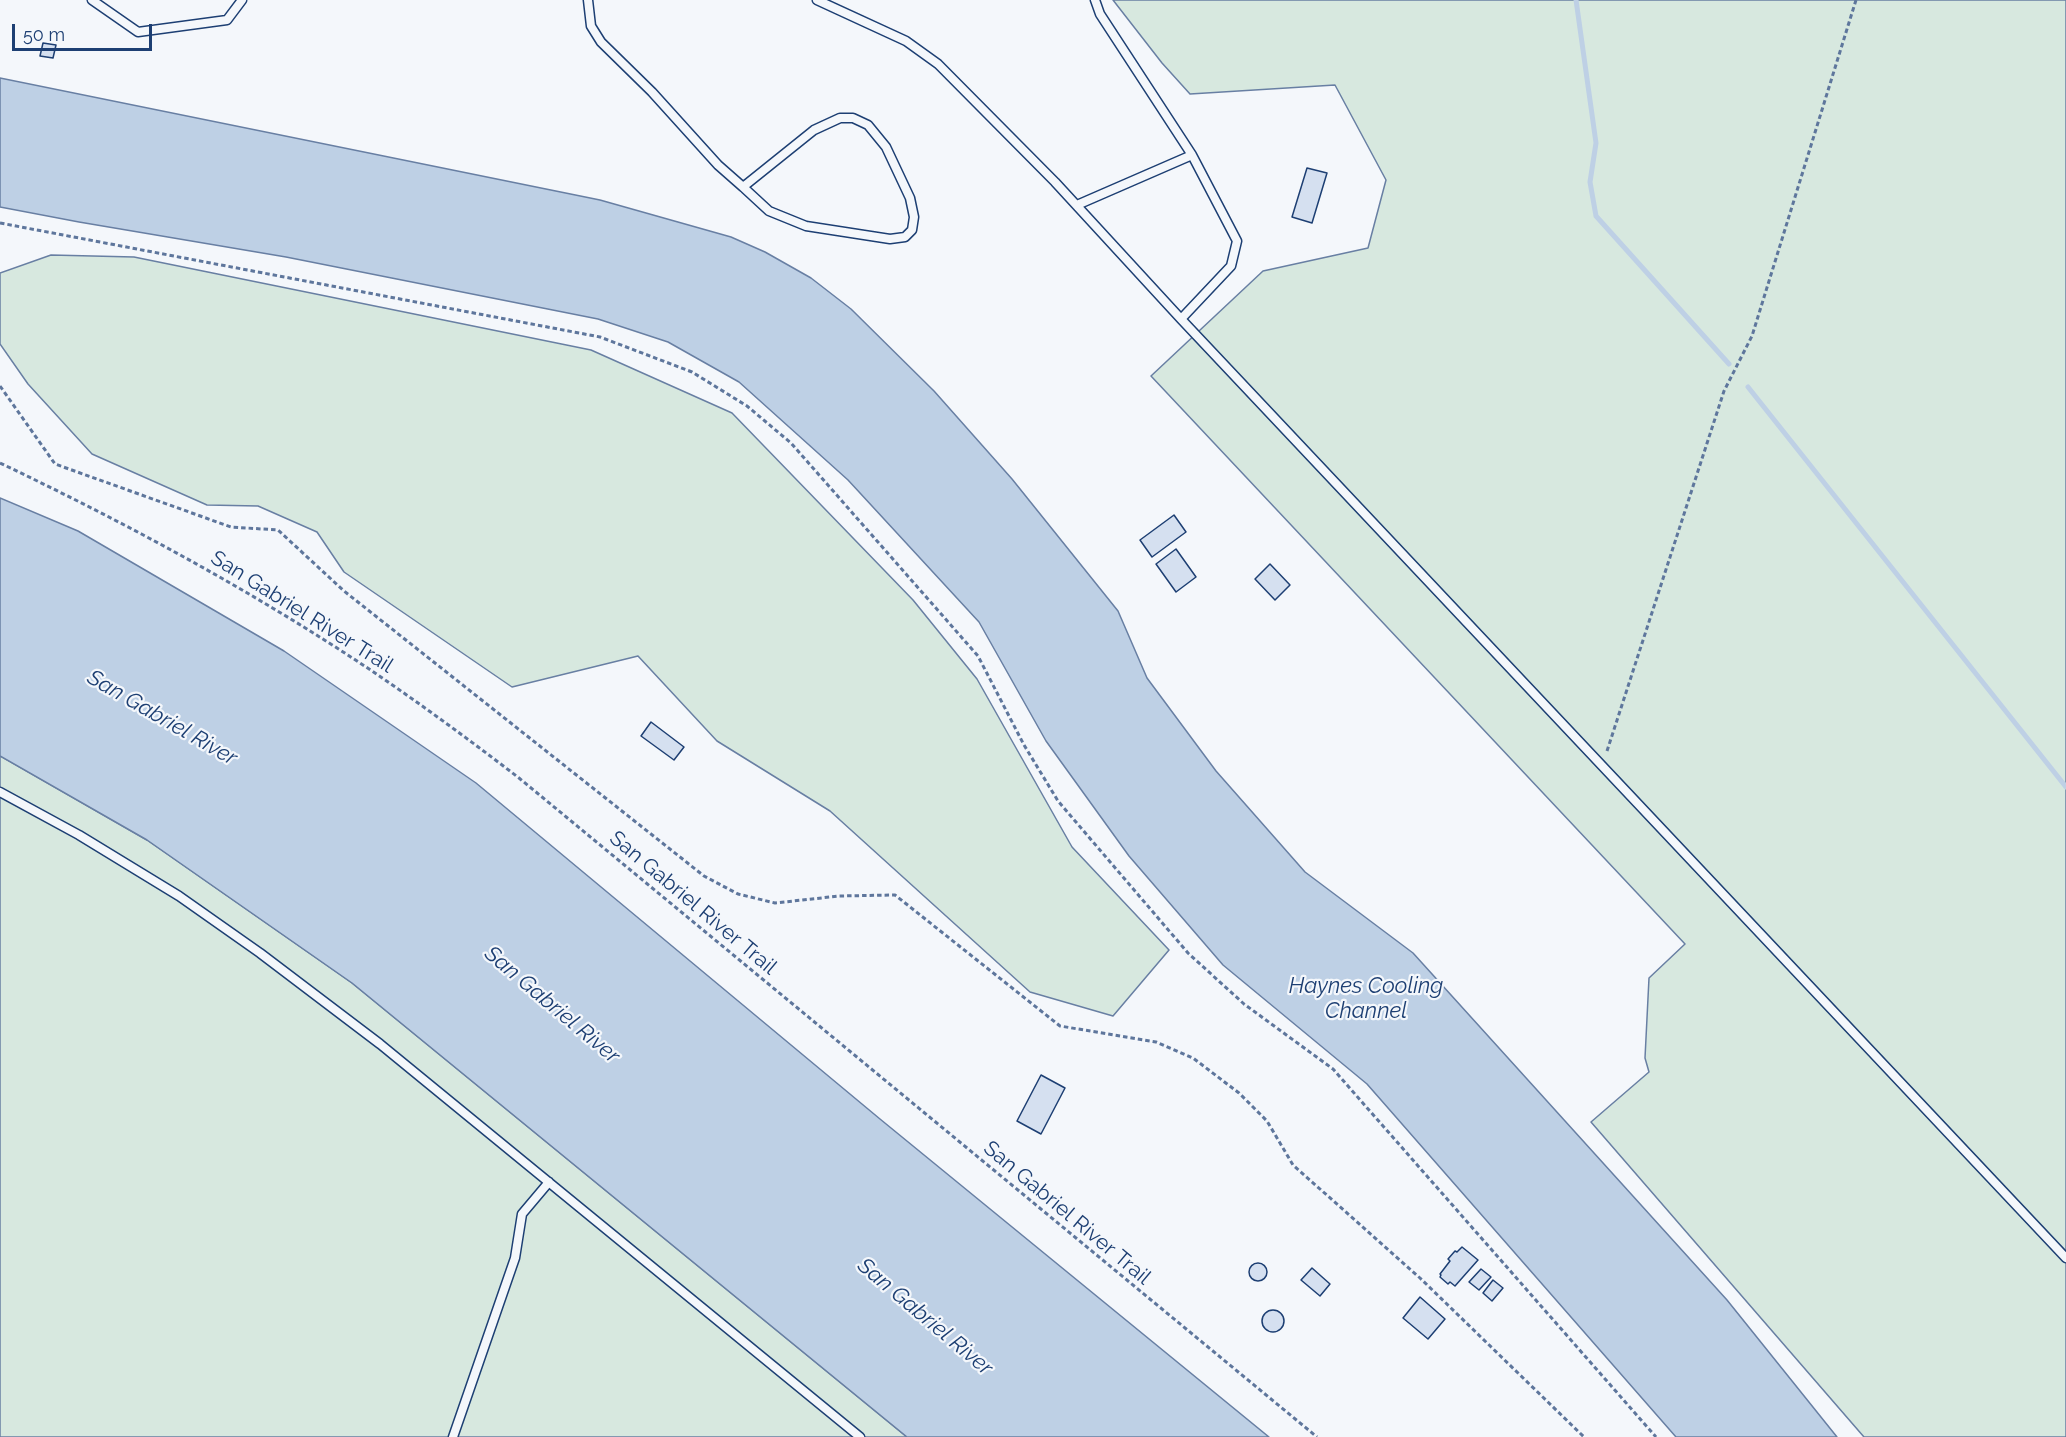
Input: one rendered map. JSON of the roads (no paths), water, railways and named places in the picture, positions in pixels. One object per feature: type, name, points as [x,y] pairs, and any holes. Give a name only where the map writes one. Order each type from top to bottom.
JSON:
[{"type":"lane","points":[[92,0],[138,32],[227,20],[242,0]]},
{"type":"lane","points":[[588,0],[591,26],[601,42],[652,92],[718,165],[770,211],[806,226],[835,232],[890,239],[905,237],[912,230],[914,217],[910,198],[886,147],[868,125],[854,118],[840,118],[814,130],[743,187]]},
{"type":"lane","points":[[817,0],[906,41],[938,64],[1077,205],[1181,319],[2066,1258]]},
{"type":"lane","points":[[1095,0],[1100,14],[1192,155],[1237,241],[1231,266],[1181,319]]},
{"type":"lane","points":[[1077,205],[1192,155]]},
{"type":"lane","points":[[0,792],[79,835],[179,896],[260,953],[380,1044],[860,1437]]},
{"type":"lane","points":[[453,1437],[515,1258],[522,1214],[549,1182]]},
{"type":"water","name":"Haynes Cooling Channel","points":[[0,78],[600,200],[731,237],[765,252],[811,278],[851,309],[934,391],[1012,479],[1118,611],[1147,678],[1216,771],[1305,872],[1413,953],[1727,1300],[1837,1437],[1676,1437],[1367,1084],[1223,965],[1129,856],[1046,741],[979,622],[848,480],[739,382],[668,342],[598,319],[286,257],[0,207]]},
{"type":"water","name":"San Gabriel River","points":[[0,498],[78,531],[284,651],[476,783],[880,1119],[1269,1437],[907,1437],[352,983],[147,840],[0,756]]},
{"type":"waterway","points":[[1576,0],[1596,143],[1590,182],[1596,216],[1729,364]]},
{"type":"waterway","points":[[1748,387],[2066,787]]}]
